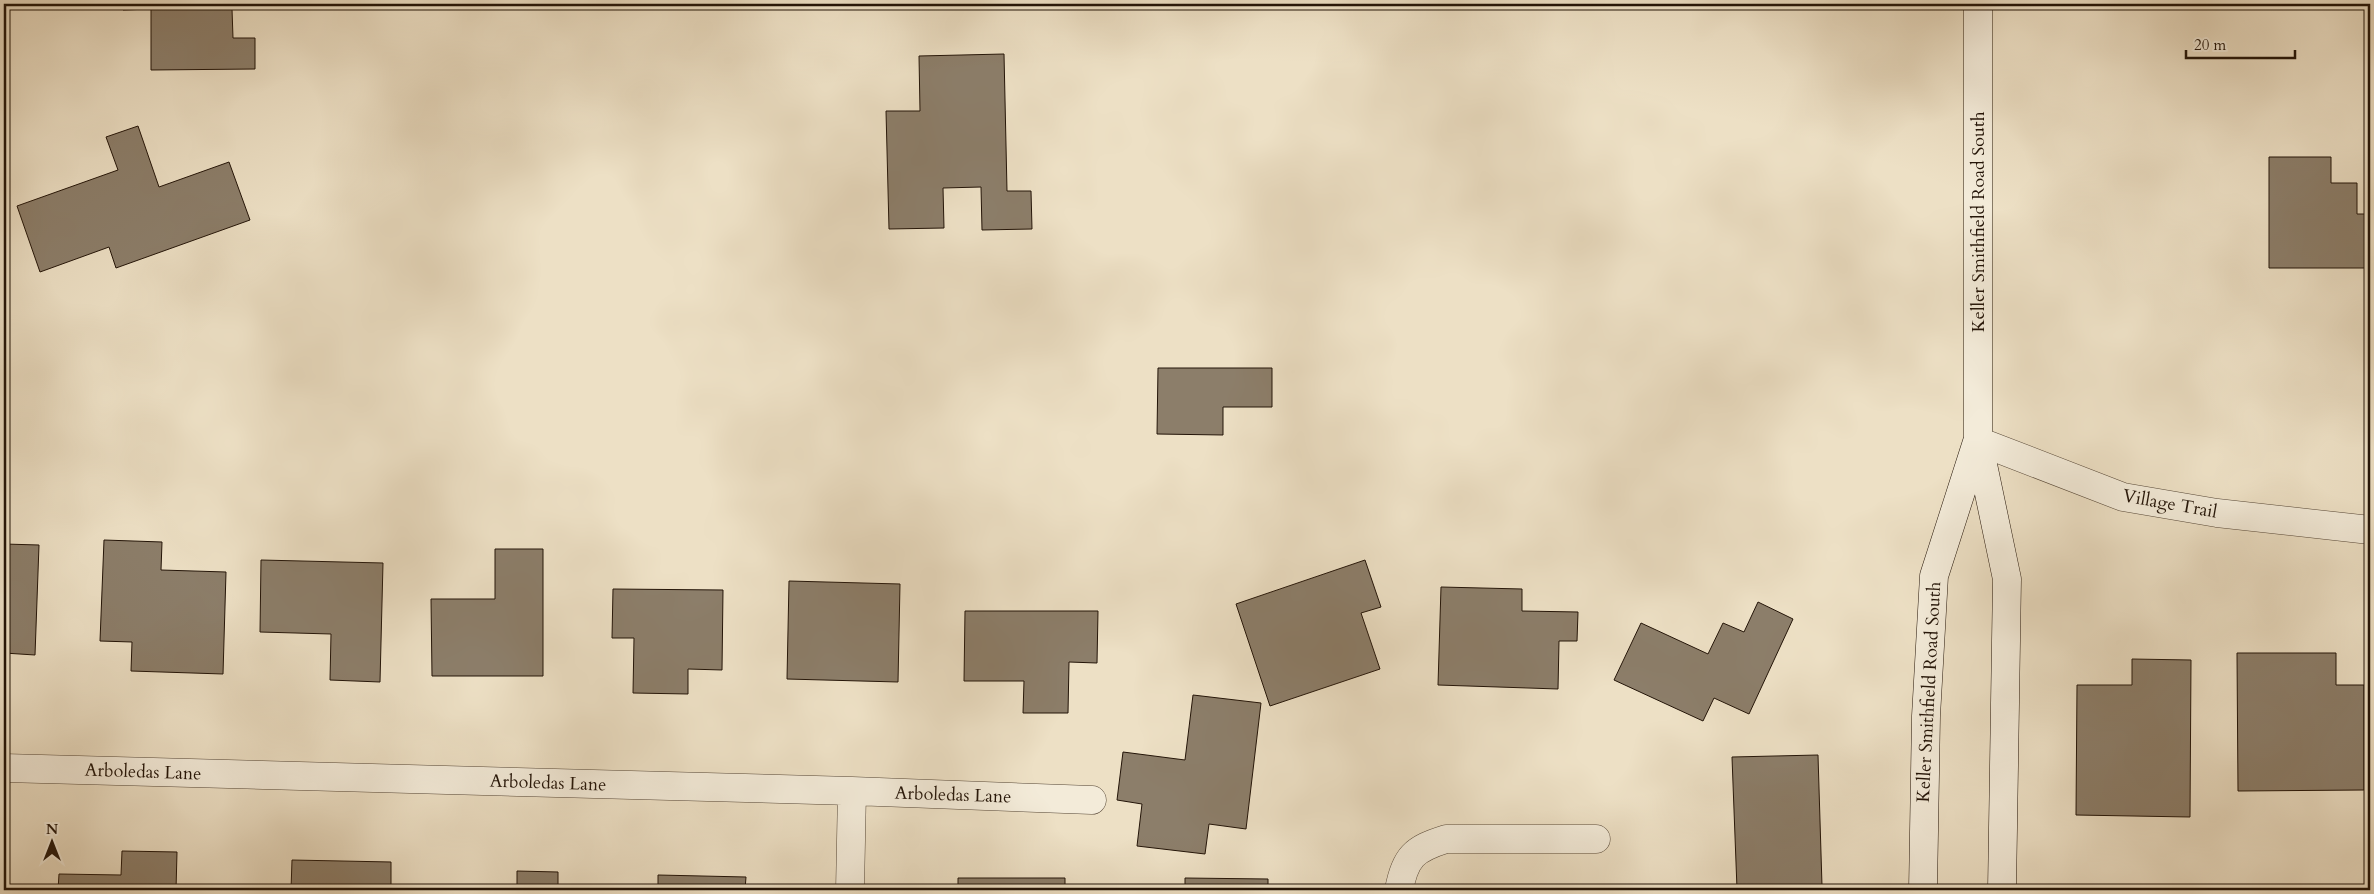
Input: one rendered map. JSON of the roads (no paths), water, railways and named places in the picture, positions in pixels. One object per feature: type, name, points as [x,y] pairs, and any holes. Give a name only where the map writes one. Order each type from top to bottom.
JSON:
[{"type":"street","name":"Keller Smithfield Road South","points":[[1978,4],[1978,441],[2007,579],[2002,890]]},
{"type":"street","name":"Keller Smithfield Road South","points":[[1923,890],[1926,716],[1934,576],[1978,441]]},
{"type":"street","name":"Village Trail","points":[[1978,441],[2124,497],[2217,513],[2370,530]]},
{"type":"street","name":"Arboledas Lane","points":[[4,768],[852,791],[1092,800]]},
{"type":"street","points":[[850,890],[852,791]]},
{"type":"street","points":[[1399,890],[1403,869],[1411,858],[1425,846],[1446,839],[1596,840]]}]
